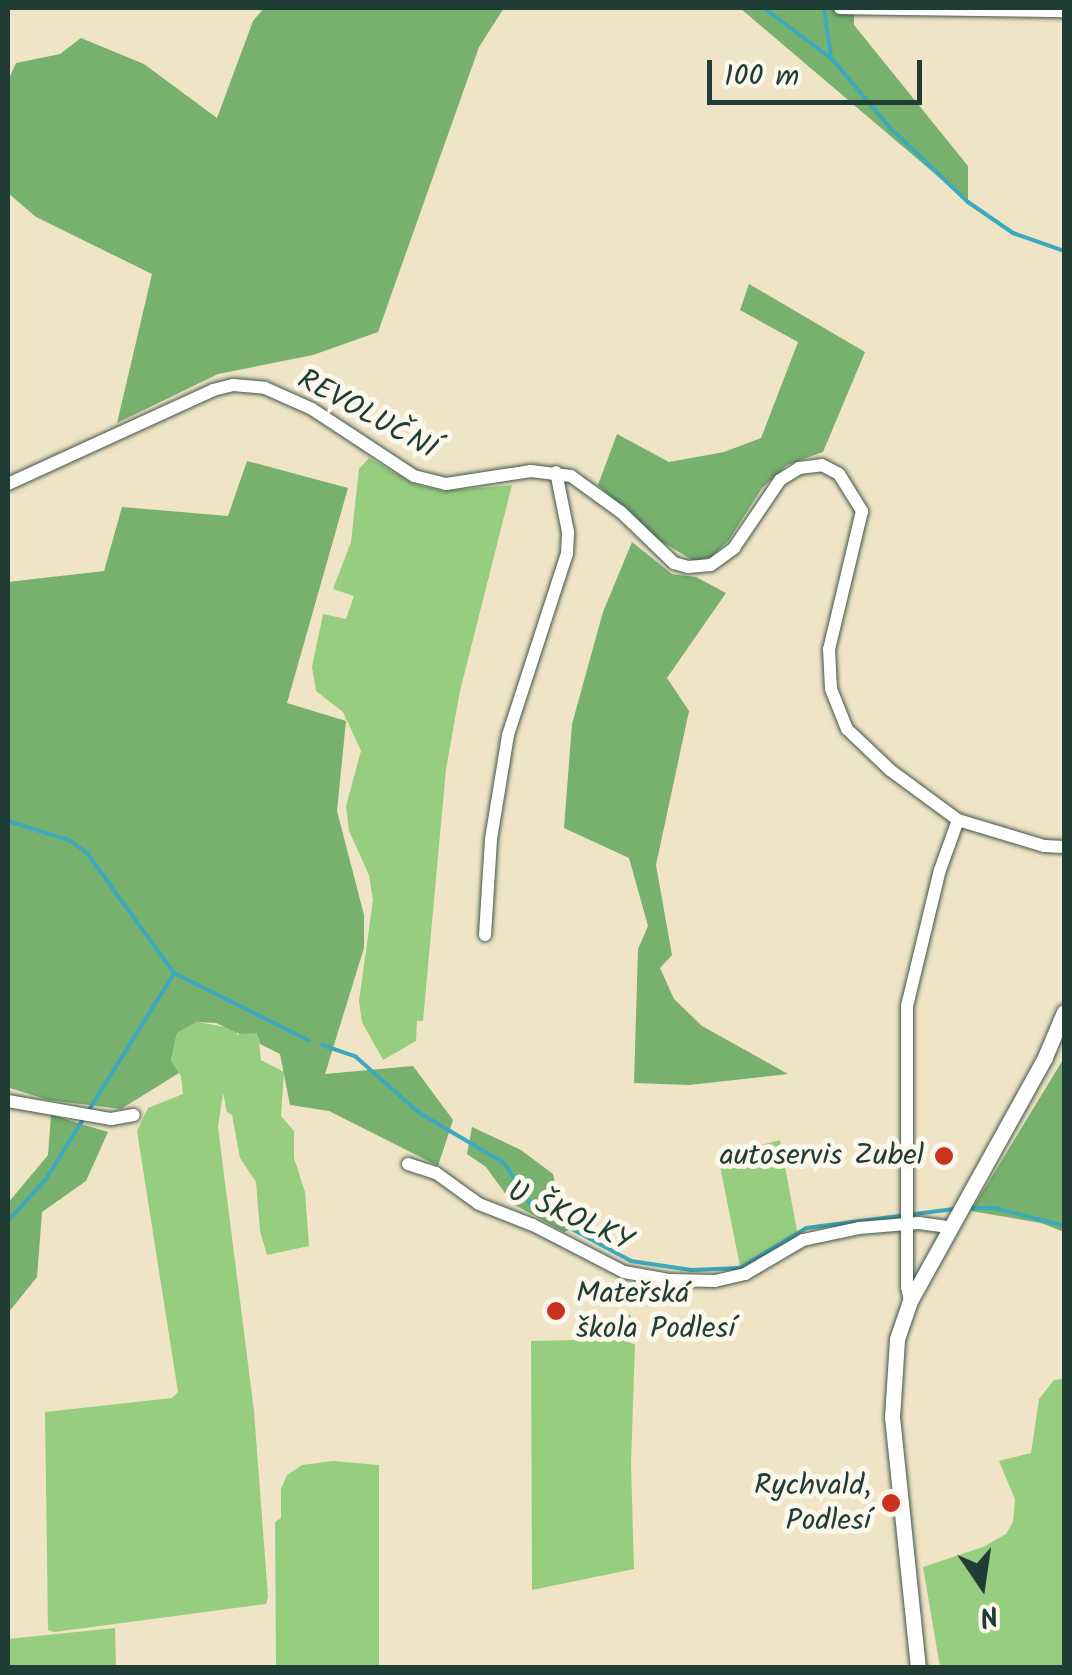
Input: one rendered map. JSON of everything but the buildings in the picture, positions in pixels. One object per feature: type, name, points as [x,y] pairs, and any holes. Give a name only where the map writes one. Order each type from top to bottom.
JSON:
[{"type":"street","points":[[840,8],[1064,10]]},
{"type":"street","name":"REVOLUČNÍ","points":[[8,484],[213,390],[234,385],[265,388],[312,409],[414,476],[446,484],[531,471],[556,472]]},
{"type":"street","points":[[556,472],[587,485],[674,564],[688,567],[711,564],[734,548],[767,495],[799,468],[822,465],[839,474],[862,511],[829,649],[831,689],[847,729],[890,770],[958,820],[1030,842],[1064,847]]},
{"type":"street","points":[[484,935],[491,839],[508,734],[567,553],[568,532],[556,472]]},
{"type":"street","points":[[910,1302],[906,1226],[907,1006],[940,870],[958,820]]},
{"type":"street","points":[[918,1668],[891,1400],[894,1358],[910,1302],[1045,1057],[1064,1012]]},
{"type":"street","points":[[8,1101],[111,1119],[134,1114]]},
{"type":"street","name":"U ŠKOLKY","points":[[408,1164],[436,1173],[480,1204],[533,1225],[624,1272],[670,1280],[730,1278],[759,1267],[803,1240],[859,1228],[949,1226]]},
{"type":"green space","points":[[264,8],[504,8],[479,47],[378,332],[313,355],[218,374],[117,423],[152,274],[36,217],[8,193],[8,81],[16,63],[60,54],[81,38],[144,64],[217,118],[253,21]]},
{"type":"green space","points":[[740,8],[854,8],[854,25],[968,166],[968,202]]},
{"type":"green space","points":[[749,284],[865,352],[823,452],[787,465],[762,488],[729,540],[711,557],[694,561],[654,537],[598,485],[617,434],[669,462],[724,452],[761,438],[798,342],[740,310]]},
{"type":"green space","points":[[369,458],[414,484],[442,491],[512,485],[460,691],[446,769],[423,1021],[417,1021],[416,1041],[383,1060],[362,1022],[359,1001],[373,900],[369,875],[349,831],[346,806],[361,751],[343,712],[316,691],[312,667],[323,614],[346,619],[354,596],[333,589],[351,542],[359,469]]},
{"type":"green space","points":[[247,461],[348,488],[287,703],[346,721],[337,811],[364,915],[364,948],[325,1074],[413,1066],[453,1120],[438,1166],[329,1111],[290,1105],[280,1054],[260,1044],[257,1033],[240,1034],[216,1023],[197,1022],[177,1033],[171,1060],[179,1073],[121,1109],[48,1100],[10,1088],[8,1083],[8,582],[104,571],[122,507],[228,516]]},
{"type":"green space","points":[[632,542],[672,574],[696,577],[726,593],[667,678],[689,711],[656,865],[672,955],[660,968],[674,999],[702,1026],[788,1074],[689,1085],[634,1083],[638,949],[648,926],[629,858],[564,828],[572,724],[603,612]]},
{"type":"green space","points":[[197,1022],[237,1029],[237,1035],[247,1031],[258,1033],[261,1060],[284,1072],[281,1116],[294,1131],[294,1158],[305,1192],[309,1246],[267,1255],[260,1231],[256,1182],[240,1158],[232,1115],[227,1112],[223,1093],[218,1127],[254,1411],[268,1597],[266,1604],[54,1632],[48,1630],[45,1412],[172,1398],[178,1392],[137,1131],[148,1108],[183,1094],[181,1076],[171,1060],[177,1033]]},
{"type":"green space","points":[[1064,1058],[1064,1232],[1041,1223],[971,1211]]},
{"type":"green space","points":[[51,1115],[108,1132],[86,1181],[42,1212],[37,1277],[8,1313],[8,1203],[48,1155]]},
{"type":"green space","points":[[472,1127],[521,1150],[553,1174],[563,1217],[581,1226],[564,1232],[513,1204],[486,1167],[467,1154]]},
{"type":"green space","points":[[780,1140],[798,1236],[741,1271],[718,1156]]},
{"type":"green space","points":[[620,1314],[631,1315],[630,1343],[635,1344],[631,1464],[634,1569],[532,1590],[531,1341],[618,1339]]},
{"type":"green space","points":[[1064,1379],[1064,1667],[940,1667],[923,1567],[983,1547],[1006,1534],[1013,1522],[1015,1499],[999,1461],[1031,1453],[1039,1399],[1054,1380]]},
{"type":"green space","points":[[333,1461],[379,1465],[379,1667],[276,1667],[275,1522],[281,1518],[281,1489],[287,1475],[302,1465]]},
{"type":"green space","points":[[115,1628],[116,1667],[8,1667],[8,1639]]},
{"type":"waterway","points":[[764,8],[832,59],[891,129],[968,202],[1013,233],[1064,251]]},
{"type":"waterway","points":[[824,8],[831,57]]},
{"type":"waterway","points":[[8,821],[71,841],[87,853],[174,973],[308,1040]]},
{"type":"waterway","points":[[8,1221],[46,1179],[174,973]]},
{"type":"waterway","points":[[322,1045],[356,1057],[418,1112],[504,1163],[533,1208],[631,1261],[691,1270],[740,1268],[806,1228],[954,1209]]},
{"type":"waterway","points":[[969,1208],[995,1208],[1064,1226]]},
{"type":"place","name":"autoservis Zubel","points":[[944,1156]]},
{"type":"place","name":"Mateřská škola Podlesí","points":[[556,1311]]},
{"type":"place","name":"Rychvald, Podlesí","points":[[891,1503]]}]
